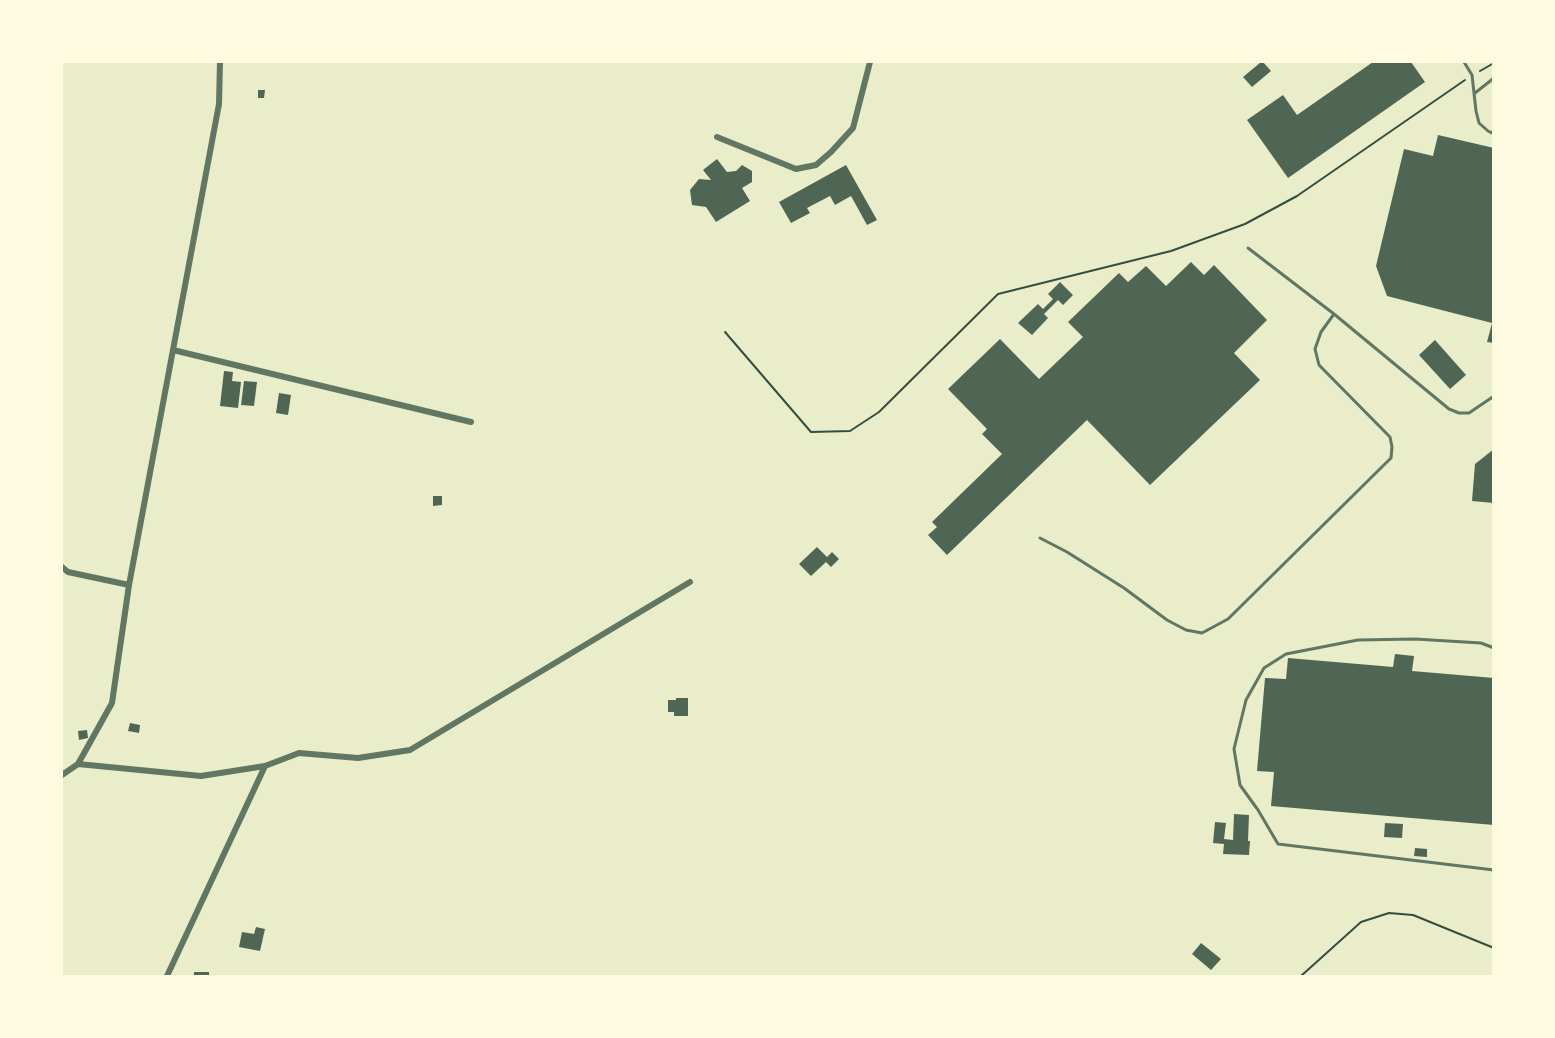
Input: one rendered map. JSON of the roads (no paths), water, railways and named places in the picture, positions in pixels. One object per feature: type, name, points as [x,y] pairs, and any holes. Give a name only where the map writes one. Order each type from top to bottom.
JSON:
[{"type":"street","points":[[62,774],[78,764],[112,704],[129,585],[219,104],[220,62]]},
{"type":"street","points":[[717,137],[796,169],[816,165],[852,128],[870,62]]},
{"type":"street","points":[[172,350],[471,422]]},
{"type":"street","points":[[62,567],[68,572],[129,585]]},
{"type":"street","points":[[78,764],[201,776],[265,766],[299,753],[358,758],[411,750],[690,582]]},
{"type":"street","points":[[167,976],[265,766]]},
{"type":"lane","points":[[1464,62],[1472,75],[1479,123],[1494,134]]},
{"type":"lane","points":[[1475,93],[1494,78]]},
{"type":"lane","points":[[1248,248],[1334,314],[1449,409],[1459,413],[1469,413],[1494,396]]},
{"type":"lane","points":[[1040,538],[1067,552],[1124,588],[1167,620],[1186,630],[1202,633],[1228,619],[1391,458],[1390,437],[1319,365],[1315,349],[1321,332],[1334,314]]},
{"type":"lane","points":[[1494,648],[1481,643],[1415,639],[1358,640],[1286,654],[1264,668],[1246,700],[1234,749],[1240,785],[1278,844],[1494,870]]}]
